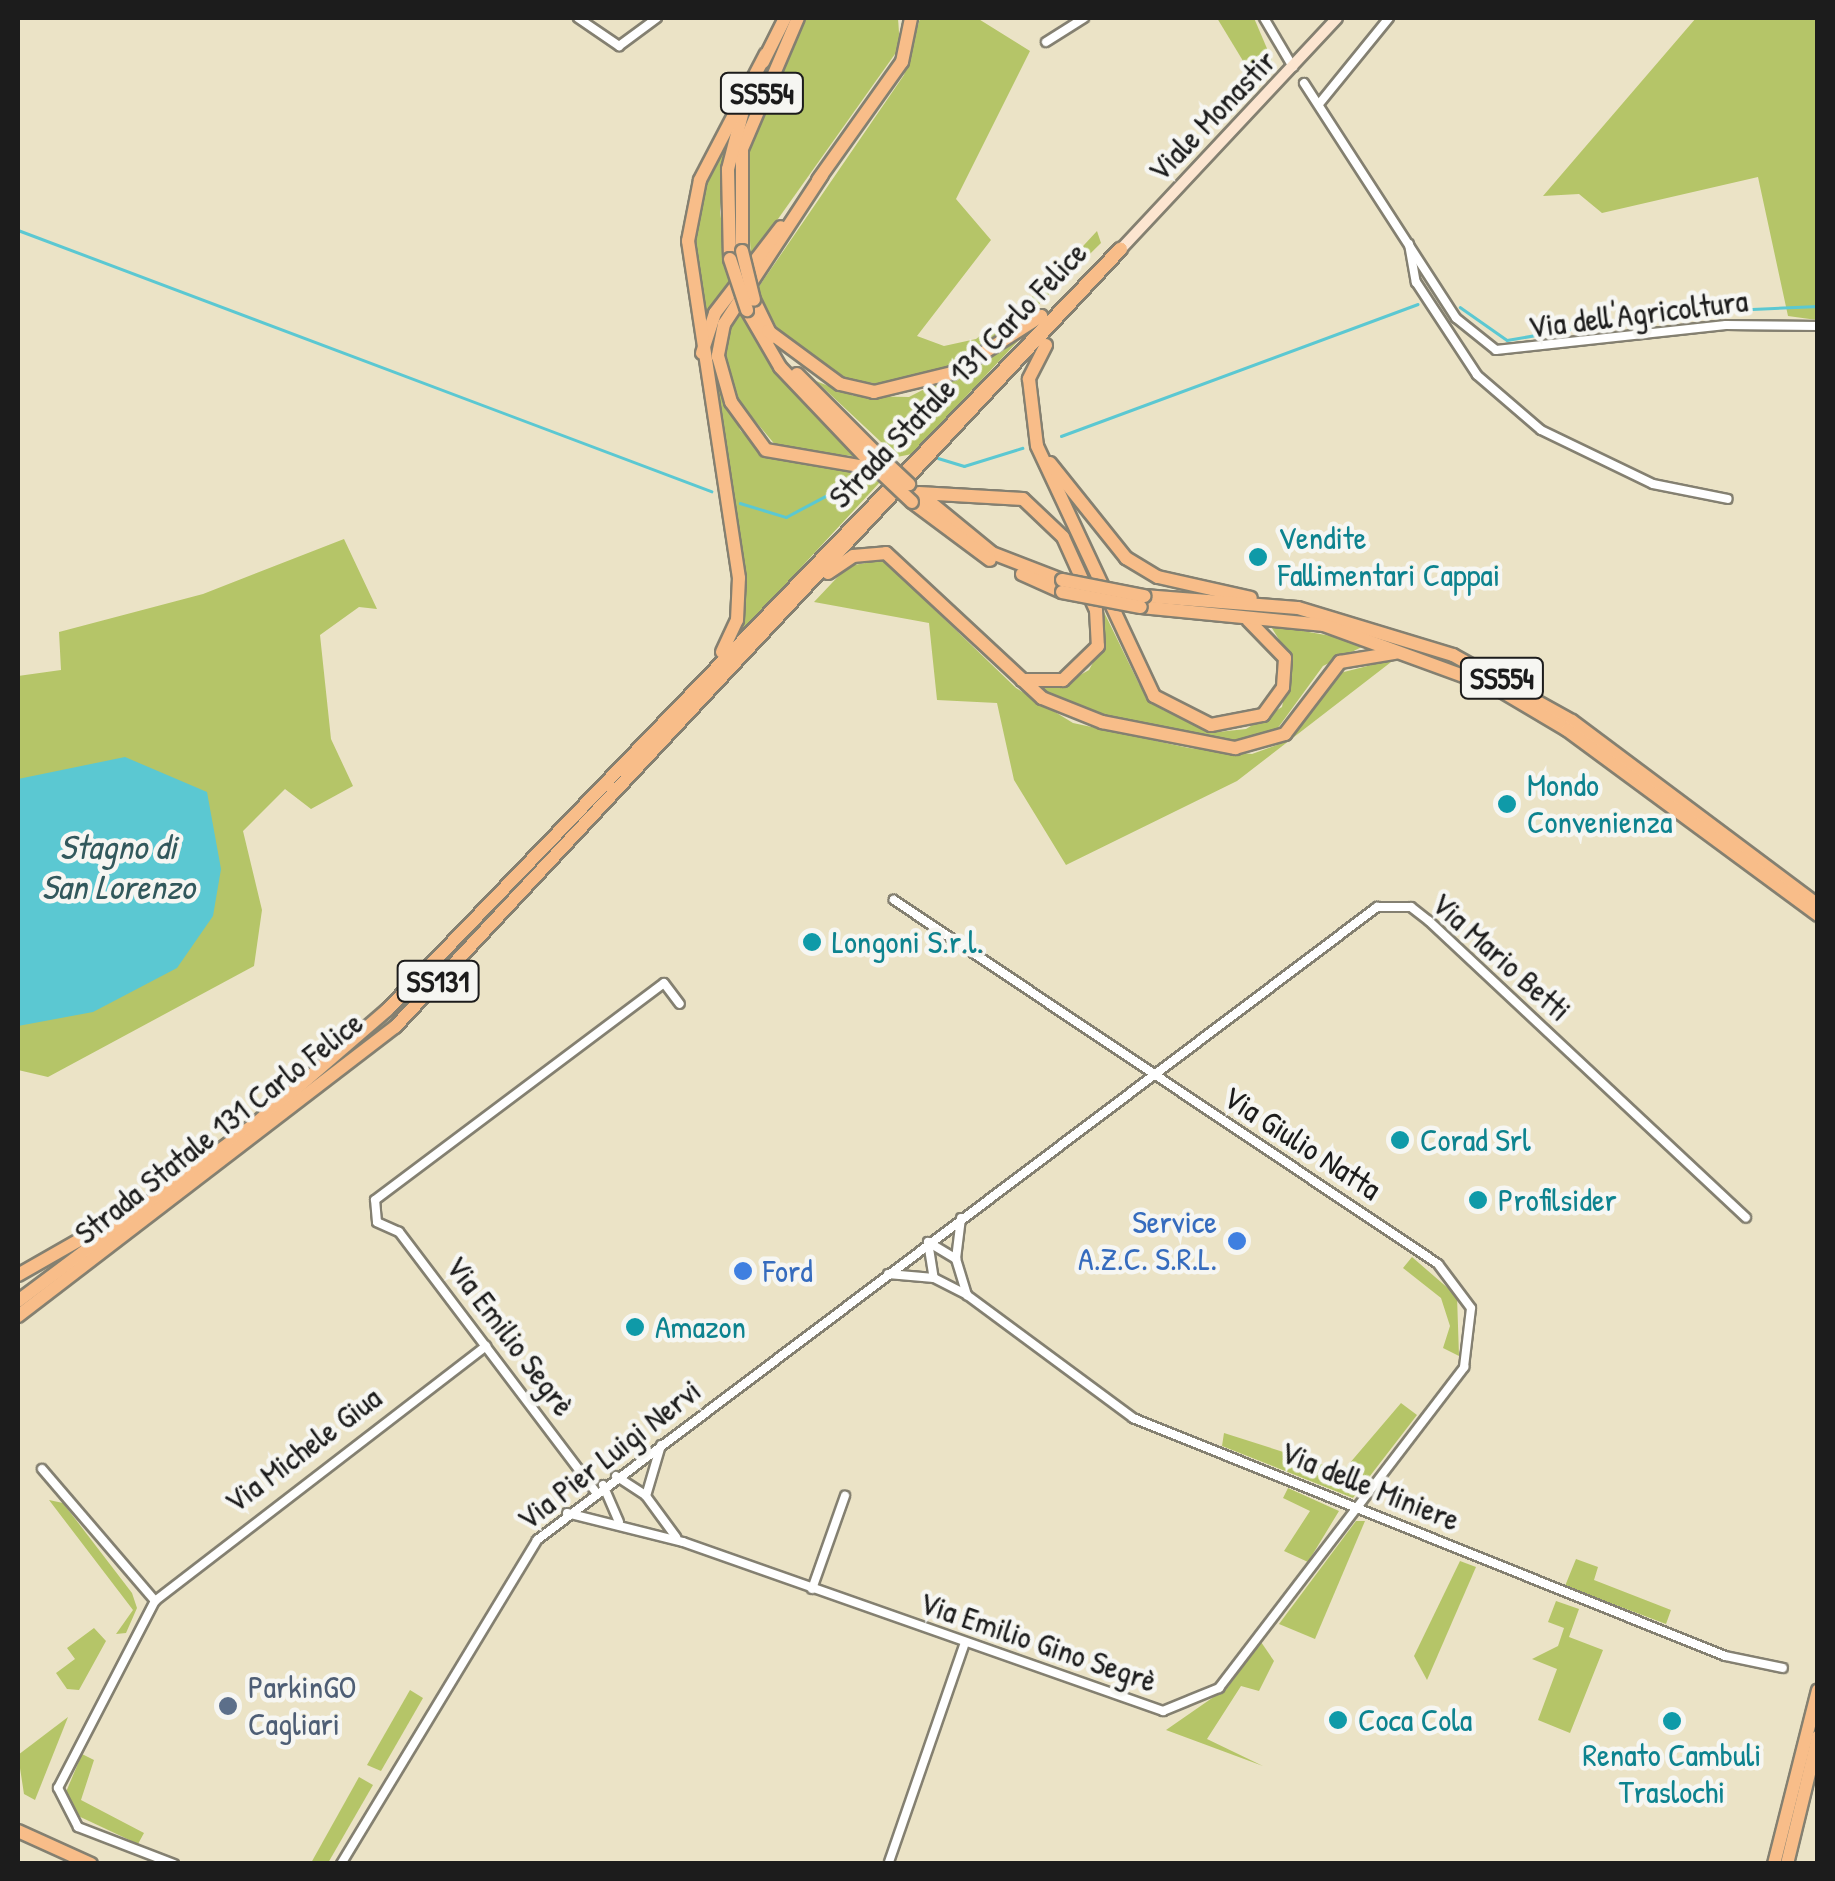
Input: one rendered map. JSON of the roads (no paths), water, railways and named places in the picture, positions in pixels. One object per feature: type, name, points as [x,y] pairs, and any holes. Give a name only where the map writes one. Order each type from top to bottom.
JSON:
[{"type":"highway","name":"SS554","points":[[785,18],[766,54],[730,153],[736,255],[751,305],[780,367],[878,463],[992,552],[1062,586],[1142,602],[1324,625],[1437,662],[1567,730],[1784,894],[1818,915]]},
{"type":"highway","name":"SS554","points":[[736,255],[742,149],[798,18]]},
{"type":"highway","points":[[878,463],[766,450],[721,375],[724,324],[822,174],[902,62],[911,18]]},
{"type":"highway","points":[[692,693],[729,642],[739,608],[690,279],[692,210],[766,54]]},
{"type":"highway","points":[[702,355],[728,294],[822,174]]},
{"type":"highway","name":"Strada Statale 131 Carlo Felice","points":[[18,1301],[146,1205],[387,1010],[1121,249]]},
{"type":"highway","points":[[768,331],[840,384],[911,389],[1009,340],[1091,280]]},
{"type":"highway","points":[[1091,280],[1035,361],[1028,398],[1038,446],[1154,696],[1211,725],[1252,722],[1283,687],[1276,641],[1232,614]]},
{"type":"highway","name":"Strada Statale 131 Carlo Felice","points":[[18,1316],[395,1027],[1091,280]]},
{"type":"highway","name":"SS554","points":[[751,305],[790,368],[878,463]]},
{"type":"highway","points":[[1038,446],[1126,558],[1158,577],[1298,608]]},
{"type":"highway","points":[[913,493],[1023,500],[1063,537],[1096,610],[1098,646],[1062,680],[1020,679]]},
{"type":"highway","points":[[807,588],[853,556],[886,553],[1020,679],[1069,712],[1235,748],[1285,734],[1340,662],[1384,651],[1437,662]]},
{"type":"highway","name":"SS554","points":[[1142,602],[1298,608],[1454,655],[1540,700],[1818,905]]},
{"type":"highway","points":[[1784,894],[1818,925]]},
{"type":"highway","points":[[18,1275],[146,1205]]},
{"type":"highway","points":[[18,1325],[127,1236]]},
{"type":"highway","points":[[1774,1864],[1818,1690]]},
{"type":"highway","points":[[1787,1864],[1818,1738]]},
{"type":"highway","points":[[18,1831],[91,1864]]},
{"type":"main road","name":"Viale Monastir","points":[[1121,249],[1338,18]]},
{"type":"street","points":[[578,18],[619,46],[657,18]]},
{"type":"street","points":[[1046,42],[1084,18]]},
{"type":"street","points":[[1264,18],[1293,67]]},
{"type":"street","points":[[1319,104],[1389,18]]},
{"type":"street","name":"Via dell'Agricoltura","points":[[1304,83],[1481,344],[1512,353],[1602,337],[1818,326]]},
{"type":"street","points":[[1409,242],[1416,282],[1478,375],[1540,430],[1653,484],[1728,499]]},
{"type":"street","name":"Via Giulio Natta","points":[[894,900],[1151,1076],[1438,1264],[1471,1308],[1464,1366],[1354,1508]]},
{"type":"street","name":"Via Mario Betti","points":[[1151,1076],[1358,919],[1377,907],[1411,907],[1746,1218]]},
{"type":"street","name":"Via Emilio Segrè","points":[[619,1522],[599,1488],[399,1232],[377,1222],[375,1200],[664,983],[680,1004]]},
{"type":"street","name":"Via Pier Luigi Nervi","points":[[343,1862],[503,1584],[567,1513],[1151,1076]]},
{"type":"street","points":[[961,1218],[956,1259],[967,1295]]},
{"type":"street","points":[[928,1242],[956,1259]]},
{"type":"street","points":[[928,1242],[934,1278]]},
{"type":"street","name":"Via delle Miniere","points":[[888,1274],[934,1278],[967,1295],[1104,1402],[1354,1508],[1725,1656],[1783,1668]]},
{"type":"street","name":"Via Michele Giua","points":[[174,1864],[78,1827],[58,1788],[155,1601],[486,1346]]},
{"type":"street","points":[[646,1496],[663,1440]]},
{"type":"street","points":[[42,1469],[155,1601]]},
{"type":"street","points":[[616,1476],[646,1496],[654,1518],[683,1542]]},
{"type":"street","points":[[812,1589],[846,1496]]},
{"type":"street","name":"Via Emilio Gino Segrè","points":[[683,1542],[1146,1710],[1181,1708],[1218,1688],[1354,1508]]},
{"type":"street","points":[[567,1513],[619,1522],[683,1542]]},
{"type":"street","points":[[889,1862],[964,1645]]},
{"type":"water","name":"Stagno di San Lorenzo","points":[[125,757],[207,792],[221,869],[213,916],[177,968],[93,1012],[18,1026],[18,779]]},
{"type":"waterway","points":[[18,230],[711,491]]},
{"type":"waterway","points":[[1061,436],[1417,304]]},
{"type":"waterway","points":[[1460,307],[1507,340],[1664,313],[1818,306]]},
{"type":"waterway","points":[[938,458],[964,466],[1022,448]]},
{"type":"waterway","points":[[740,503],[786,517],[833,492]]},
{"type":"place","name":"Vendite Fallimentari Cappai","points":[[1258,557]]},
{"type":"place","name":"Mondo Convenienza","points":[[1507,804]]},
{"type":"place","name":"Longoni S.r.l.","points":[[812,942]]},
{"type":"place","name":"Corad Srl","points":[[1400,1140]]},
{"type":"place","name":"Profilsider","points":[[1478,1200]]},
{"type":"place","name":"Service A.Z.C. S.R.L.","points":[[1237,1241]]},
{"type":"place","name":"Ford","points":[[743,1271]]},
{"type":"place","name":"Amazon","points":[[635,1327]]},
{"type":"place","name":"ParkinGO Cagliari","points":[[228,1706]]},
{"type":"place","name":"Coca Cola","points":[[1338,1720]]},
{"type":"place","name":"Renato Cambuli Traslochi","points":[[1672,1721]]}]
